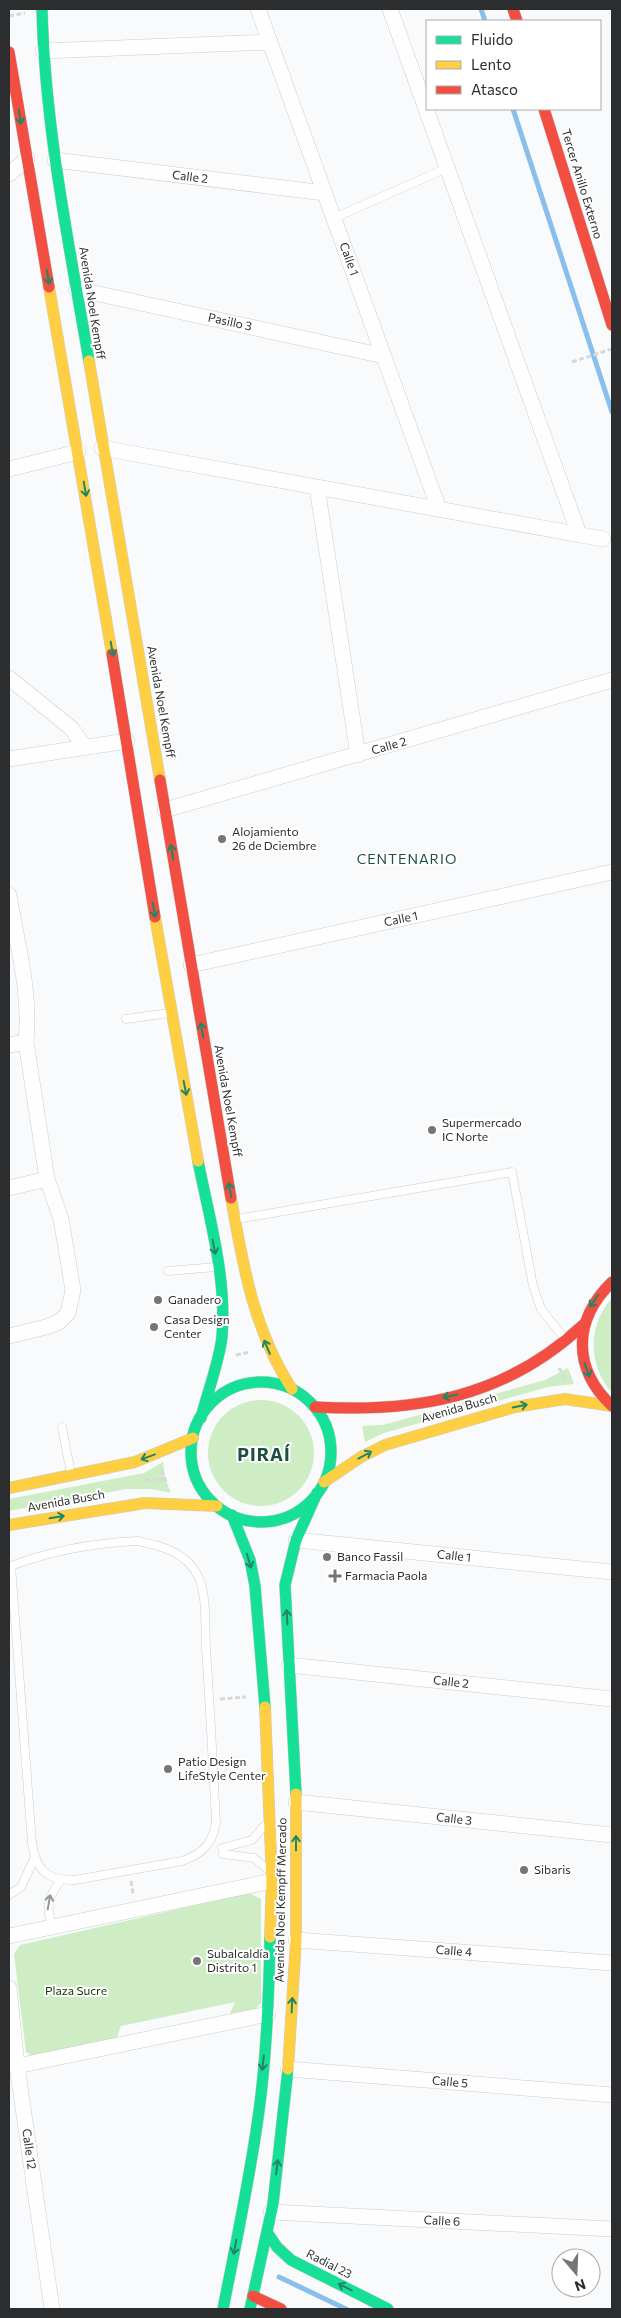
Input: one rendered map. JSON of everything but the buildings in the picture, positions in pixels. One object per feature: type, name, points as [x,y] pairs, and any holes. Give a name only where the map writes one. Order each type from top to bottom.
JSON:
[{"type":"main road","name":"Avenida Noel Kempff","points":[[42,9],[43,51],[54,160],[235,1219],[256,1319],[276,1367],[292,1389]]},
{"type":"main road","points":[[9,52],[128,746],[157,872],[171,1012],[218,1267],[223,1309],[218,1358],[201,1418],[193,1438],[191,1457],[195,1476],[204,1492],[217,1506],[232,1515],[257,1521],[270,1521],[288,1516],[296,1512],[317,1494],[330,1467],[331,1451],[327,1428],[315,1407],[292,1389],[276,1383],[258,1382],[241,1385],[224,1392],[211,1404],[201,1418]]},
{"type":"main road","name":"Tercer Anillo Externo","points":[[544,110],[612,325]]},
{"type":"main road","points":[[58,331],[70,350],[86,430],[93,442],[102,448]]},
{"type":"main road","points":[[78,452],[88,457],[100,478],[122,598],[132,617]]},
{"type":"main road","points":[[128,746],[136,764],[143,802],[151,810],[165,810]]},
{"type":"main road","points":[[157,872],[170,880],[184,927]]},
{"type":"main road","points":[[612,1282],[601,1292],[590,1308],[583,1326],[581,1348],[586,1371],[596,1391],[612,1406]]},
{"type":"main road","name":"Avenida Busch","points":[[315,1407],[375,1409],[456,1395],[505,1380],[549,1356],[568,1342],[583,1326]]},
{"type":"main road","name":"Avenida Busch","points":[[324,1482],[361,1457],[385,1445],[515,1407],[565,1399],[612,1406]]},
{"type":"main road","name":"Avenida Busch","points":[[9,1488],[135,1462],[193,1438]]},
{"type":"main road","name":"Avenida Noel Kempff Mercado","points":[[250,2309],[272,2208],[288,2069],[296,1940],[290,1802],[289,1665],[285,1585],[296,1540],[317,1494]]},
{"type":"main road","name":"Avenida Busch","points":[[9,1525],[112,1507],[145,1504],[217,1506]]},
{"type":"main road","name":"Avenida Noel Kempff Mercado","points":[[223,2309],[248,2182],[259,2109],[268,2014],[272,1878],[267,1736],[255,1586],[250,1560],[232,1515]]},
{"type":"main road","points":[[267,1736],[280,1770]]},
{"type":"main road","points":[[268,2014],[278,2020],[284,2033],[265,2176],[272,2208]]},
{"type":"main road","points":[[248,2182],[252,2202],[243,2273],[253,2296],[281,2309]]},
{"type":"main road","name":"Radial 23","points":[[267,2232],[277,2247],[291,2260],[388,2309]]},
{"type":"street","name":"Calle 1","points":[[258,9],[440,509]]},
{"type":"street","points":[[390,9],[426,109]]},
{"type":"street","points":[[43,51],[270,42]]},
{"type":"street","points":[[426,110],[579,534]]},
{"type":"street","points":[[9,174],[27,158]]},
{"type":"street","name":"Calle 2","points":[[54,160],[325,193]]},
{"type":"street","name":"Pasillo 3","points":[[76,289],[384,356]]},
{"type":"street","points":[[102,448],[603,539]]},
{"type":"street","points":[[9,469],[78,452]]},
{"type":"street","points":[[317,487],[358,755]]},
{"type":"street","points":[[9,678],[71,728],[84,746]]},
{"type":"street","name":"Calle 2","points":[[165,810],[612,680]]},
{"type":"street","points":[[9,759],[84,746],[128,746]]},
{"type":"street","name":"Calle 1","points":[[191,965],[612,872]]},
{"type":"street","points":[[9,895],[26,993],[28,1020],[26,1042],[47,1180],[61,1219],[74,1290],[68,1313],[59,1322],[9,1336]]},
{"type":"street","points":[[9,1045],[26,1042]]},
{"type":"street","points":[[9,1188],[47,1180]]},
{"type":"street","name":"Calle 1","points":[[296,1540],[612,1572]]},
{"type":"street","name":"Calle 2","points":[[289,1665],[612,1699]]},
{"type":"street","name":"Calle 3","points":[[290,1802],[612,1835]]},
{"type":"street","points":[[9,1936],[272,1878]]},
{"type":"street","name":"Calle 4","points":[[296,1940],[612,1963]]},
{"type":"street","name":"Calle 12","points":[[9,1988],[17,2066],[52,2309]]},
{"type":"street","points":[[17,2066],[268,2014]]},
{"type":"street","name":"Calle 5","points":[[288,2069],[612,2094]]},
{"type":"street","name":"Calle 6","points":[[272,2208],[612,2229]]},
{"type":"lane","points":[[334,218],[447,168]]},
{"type":"lane","points":[[126,1019],[171,1012]]},
{"type":"lane","points":[[235,1219],[512,1172],[533,1286],[541,1309],[568,1342]]},
{"type":"lane","points":[[168,1271],[218,1267]]},
{"type":"lane","points":[[62,1427],[71,1476]]},
{"type":"lane","points":[[138,1541],[166,1547],[187,1559],[199,1576],[203,1599],[209,1699],[216,1823],[214,1837],[207,1848],[196,1856],[182,1861],[74,1880],[61,1880],[51,1877],[40,1868],[34,1859],[10,1563],[93,1543],[138,1541]]},
{"type":"lane","points":[[270,1820],[252,1840],[222,1851],[254,1858],[272,1878]]},
{"type":"lane","points":[[9,1895],[21,1887],[34,1859]]},
{"type":"lane","points":[[53,1927],[47,1904],[51,1893],[61,1880]]},
{"type":"path","points":[[572,362],[612,349]]},
{"type":"path","points":[[218,1358],[268,1349]]},
{"type":"path","points":[[549,1356],[565,1378],[565,1399]]},
{"type":"path","points":[[158,1454],[172,1505]]},
{"type":"path","points":[[209,1699],[264,1696]]},
{"type":"green space","points":[[612,1298],[612,1393],[598,1370],[594,1345],[598,1321]]},
{"type":"green space","points":[[568,1368],[574,1384],[548,1387],[384,1433],[365,1442],[362,1426],[383,1425],[545,1380]]},
{"type":"green space","points":[[261,1400],[281,1404],[299,1415],[310,1433],[314,1453],[310,1473],[299,1491],[281,1502],[261,1506],[241,1502],[223,1491],[212,1473],[208,1453],[212,1433],[223,1415],[241,1404]]},
{"type":"green space","points":[[163,1462],[165,1479],[171,1493],[152,1489],[126,1489],[9,1511],[9,1499],[144,1473]]},
{"type":"green space","name":"Plaza Sucre","points":[[249,1893],[261,1899],[261,2003],[252,2013],[228,2018],[235,2002],[121,2026],[115,2042],[35,2058],[26,2052],[14,1954],[20,1945]]},
{"type":"waterway","points":[[481,9],[485,20]]},
{"type":"waterway","points":[[513,110],[612,412]]},
{"type":"waterway","points":[[279,2277],[346,2309]]},
{"type":"traffic: fast","points":[[42,9],[44,53],[53,142],[89,361]]},
{"type":"traffic: fast","points":[[198,1161],[220,1270],[223,1314],[219,1355],[201,1418]]},
{"type":"traffic: fast","points":[[261,1382],[288,1388],[300,1394],[310,1403],[319,1413],[325,1425],[331,1452],[325,1479],[319,1491],[310,1501],[300,1510],[288,1516],[261,1522],[234,1516],[222,1510],[212,1501],[203,1491],[197,1479],[191,1452],[197,1425],[203,1413],[212,1403],[222,1394],[234,1388],[261,1382]]},
{"type":"traffic: fast","points":[[296,1794],[285,1585],[296,1540],[317,1493]]},
{"type":"traffic: fast","points":[[232,1515],[250,1560],[255,1586],[265,1707]]},
{"type":"traffic: fast","points":[[223,2309],[247,2186],[259,2111],[267,2024],[270,1937]]},
{"type":"traffic: fast","points":[[250,2309],[273,2204],[288,2069]]},
{"type":"traffic: fast","points":[[267,2232],[277,2247],[291,2260],[388,2309]]},
{"type":"traffic: slow","points":[[49,287],[112,654]]},
{"type":"traffic: slow","points":[[89,361],[160,780]]},
{"type":"traffic: slow","points":[[155,917],[198,1161]]},
{"type":"traffic: slow","points":[[231,1198],[240,1248],[259,1321],[279,1367],[292,1389]]},
{"type":"traffic: slow","points":[[324,1482],[361,1457],[385,1445],[515,1407],[565,1399],[612,1406]]},
{"type":"traffic: slow","points":[[9,1488],[135,1462],[193,1438]]},
{"type":"traffic: slow","points":[[9,1525],[145,1503],[217,1506]]},
{"type":"traffic: slow","points":[[265,1707],[272,1881],[270,1937]]},
{"type":"traffic: slow","points":[[288,2069],[296,1940],[296,1794]]},
{"type":"traffic: jam","points":[[513,9],[517,20]]},
{"type":"traffic: jam","points":[[9,52],[49,287]]},
{"type":"traffic: jam","points":[[544,110],[612,325]]},
{"type":"traffic: jam","points":[[112,654],[155,917]]},
{"type":"traffic: jam","points":[[160,780],[231,1198]]},
{"type":"traffic: jam","points":[[612,1282],[599,1297],[590,1312],[584,1328],[582,1344],[584,1360],[590,1376],[599,1391],[612,1406]]},
{"type":"traffic: jam","points":[[315,1407],[389,1407],[424,1403],[458,1395],[491,1384],[523,1369],[554,1349],[583,1325]]},
{"type":"traffic: jam","points":[[253,2296],[281,2309]]},
{"type":"place","name":"Alojamiento 26 de Dciembre","points":[[222,839]]},
{"type":"place","name":"Supermercado IC Norte","points":[[432,1130]]},
{"type":"place","name":"Ganadero","points":[[158,1300]]},
{"type":"place","name":"Casa Design Center","points":[[154,1327]]},
{"type":"place","name":"Banco Fassil","points":[[327,1557]]},
{"type":"place","name":"Farmacia Paola","points":[[335,1576]]},
{"type":"place","name":"Patio Design LifeStyle Center","points":[[168,1769]]},
{"type":"place","name":"Sibaris","points":[[524,1870]]},
{"type":"place","name":"Subalcaldía Distrito 1","points":[[197,1961]]},
{"type":"district","name":"CENTENARIO","points":[[407,859]]},
{"type":"district","name":"PIRAÍ","points":[[264,1455]]}]
